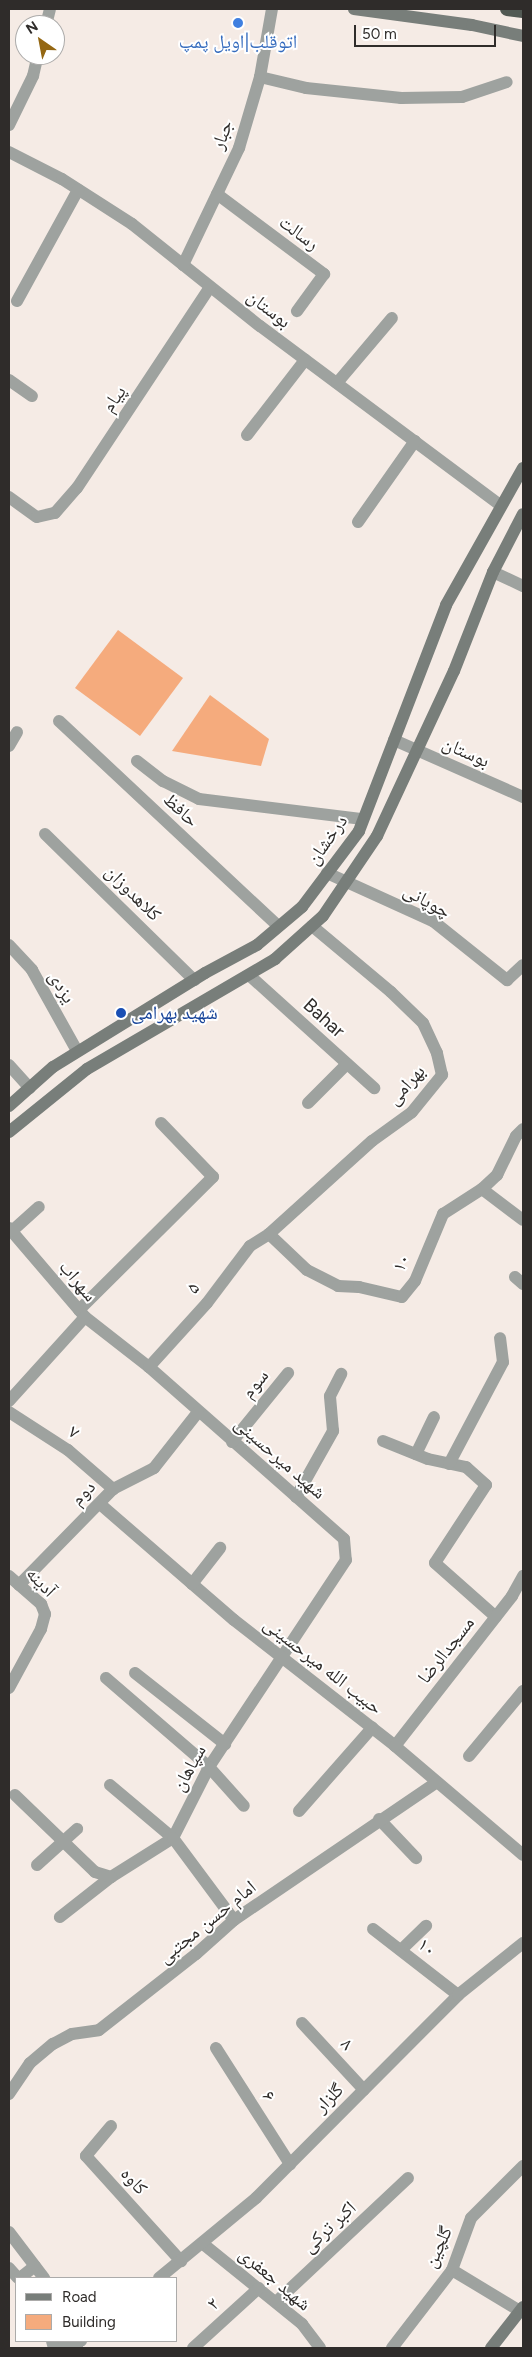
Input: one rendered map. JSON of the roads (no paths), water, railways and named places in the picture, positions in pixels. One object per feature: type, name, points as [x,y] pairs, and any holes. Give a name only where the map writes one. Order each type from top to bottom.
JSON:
[{"type":"highway","points":[[507,9],[523,11]]},
{"type":"main road","points":[[354,9],[472,25],[523,36]]},
{"type":"main road","name":"درخشان","points":[[9,1106],[53,1067],[194,980],[257,945],[302,906],[359,830],[446,605],[500,505],[523,468]]},
{"type":"main road","name":"درخشان","points":[[9,1132],[87,1069],[275,959],[323,916],[377,836],[454,671],[493,572],[523,514]]},
{"type":"main road","points":[[491,2348],[522,2309]]},
{"type":"street","name":"جبار","points":[[183,265],[239,148],[260,77],[272,9]]},
{"type":"street","points":[[9,125],[33,76],[36,65]]},
{"type":"street","points":[[260,77],[306,88],[402,98],[462,97],[507,82]]},
{"type":"street","name":"بوستان","points":[[9,152],[78,190],[132,224],[305,360],[500,505]]},
{"type":"street","points":[[17,302],[78,190]]},
{"type":"street","name":"رسالت","points":[[217,194],[324,274],[297,311]]},
{"type":"street","name":"پیام","points":[[11,502],[37,518],[55,513],[77,488],[210,287]]},
{"type":"street","points":[[336,383],[392,318]]},
{"type":"street","points":[[247,435],[305,360]]},
{"type":"street","points":[[9,380],[32,396]]},
{"type":"street","points":[[358,522],[415,441]]},
{"type":"street","points":[[493,572],[523,586]]},
{"type":"street","name":"حافظ","points":[[58,721],[278,926]]},
{"type":"street","points":[[9,746],[17,732]]},
{"type":"street","name":"بوستان","points":[[394,740],[523,797]]},
{"type":"street","points":[[137,761],[163,781],[200,799],[363,819]]},
{"type":"street","name":"کلاهدوزان","points":[[45,834],[194,980]]},
{"type":"street","name":"چوپانی","points":[[327,873],[433,921],[507,980],[523,965]]},
{"type":"street","name":"بهرامی","points":[[269,1234],[351,1160],[412,1112],[442,1075],[437,1053],[423,1023],[392,992],[312,926]]},
{"type":"street","name":"یزدی","points":[[9,945],[32,970],[77,1051]]},
{"type":"street","name":"Bahar","points":[[249,975],[374,1088]]},
{"type":"street","points":[[308,1103],[347,1064]]},
{"type":"street","points":[[9,1065],[30,1088]]},
{"type":"street","points":[[82,1314],[213,1177],[161,1123]]},
{"type":"street","name":"۱۰","points":[[269,1234],[307,1270],[338,1286],[360,1287],[402,1297],[415,1281],[443,1214],[482,1189],[497,1176],[516,1136],[523,1128]]},
{"type":"street","points":[[482,1189],[523,1220]]},
{"type":"street","points":[[10,1230],[39,1207]]},
{"type":"street","name":"سهراب","points":[[9,1401],[82,1314],[10,1230]]},
{"type":"street","name":"۵","points":[[148,1368],[207,1303],[250,1246],[269,1234]]},
{"type":"street","name":"شهید میرحسینی","points":[[82,1314],[148,1368],[344,1539],[346,1560],[282,1657]]},
{"type":"street","points":[[450,1464],[503,1362],[500,1338]]},
{"type":"street","name":"سوم","points":[[232,1442],[288,1373]]},
{"type":"street","points":[[296,1498],[333,1432],[330,1396],[341,1374]]},
{"type":"street","name":"۷","points":[[9,1412],[68,1450],[112,1489]]},
{"type":"street","name":"دوم","points":[[19,1585],[100,1504],[112,1489],[139,1479],[154,1468],[198,1412]]},
{"type":"street","points":[[416,1454],[434,1417]]},
{"type":"street","points":[[383,1441],[416,1454],[466,1467],[486,1485],[435,1563],[496,1618]]},
{"type":"street","name":"حبیب الله میرحسینی","points":[[100,1504],[192,1584],[395,1746],[523,1855]]},
{"type":"street","points":[[192,1584],[220,1548]]},
{"type":"street","name":"آدینه","points":[[9,1576],[41,1604],[45,1614],[41,1629],[9,1688]]},
{"type":"street","name":"مسجدالرضا","points":[[395,1746],[496,1618],[523,1576]]},
{"type":"street","name":"سپاهان","points":[[60,1917],[111,1878],[173,1838],[210,1767],[282,1657]]},
{"type":"street","points":[[135,1673],[225,1744]]},
{"type":"street","points":[[106,1678],[210,1767],[244,1806]]},
{"type":"street","points":[[468,1756],[523,1691]]},
{"type":"street","points":[[299,1811],[372,1728]]},
{"type":"street","name":"امام حسن مجتبی","points":[[9,2094],[30,2063],[53,2044],[72,2034],[99,2030],[189,1960],[234,1920],[379,1819],[437,1782]]},
{"type":"street","points":[[110,1785],[173,1838],[234,1920]]},
{"type":"street","points":[[15,1795],[95,1872],[111,1878]]},
{"type":"street","points":[[379,1819],[416,1858]]},
{"type":"street","points":[[38,1865],[77,1829]]},
{"type":"street","points":[[401,1950],[426,1926]]},
{"type":"street","name":"۱۰","points":[[373,1929],[458,1995]]},
{"type":"street","name":"گلزار","points":[[160,2277],[256,2198],[458,1995],[523,1943]]},
{"type":"street","name":"۸","points":[[302,2023],[364,2090]]},
{"type":"street","name":"۶","points":[[216,2048],[290,2164]]},
{"type":"street","name":"کاوه","points":[[111,2126],[86,2156],[181,2261]]},
{"type":"street","name":"گلچین","points":[[392,2348],[452,2270],[471,2218],[523,2166]]},
{"type":"street","name":"اکبر ترکی","points":[[276,2302],[408,2178]]},
{"type":"street","points":[[9,2232],[43,2277]]},
{"type":"street","name":"شهید جعفری","points":[[202,2244],[302,2324],[320,2348]]},
{"type":"street","points":[[21,2277],[35,2266]]},
{"type":"street","points":[[452,2270],[522,2309]]},
{"type":"street","name":"۲","points":[[193,2348],[259,2288]]},
{"type":"street","points":[[55,2348],[79,2344]]},
{"type":"place","name":"اتوقلب|اویل پمپ","points":[[238,23]]},
{"type":"place","name":"شهید بهرامی","points":[[121,1013]]}]
